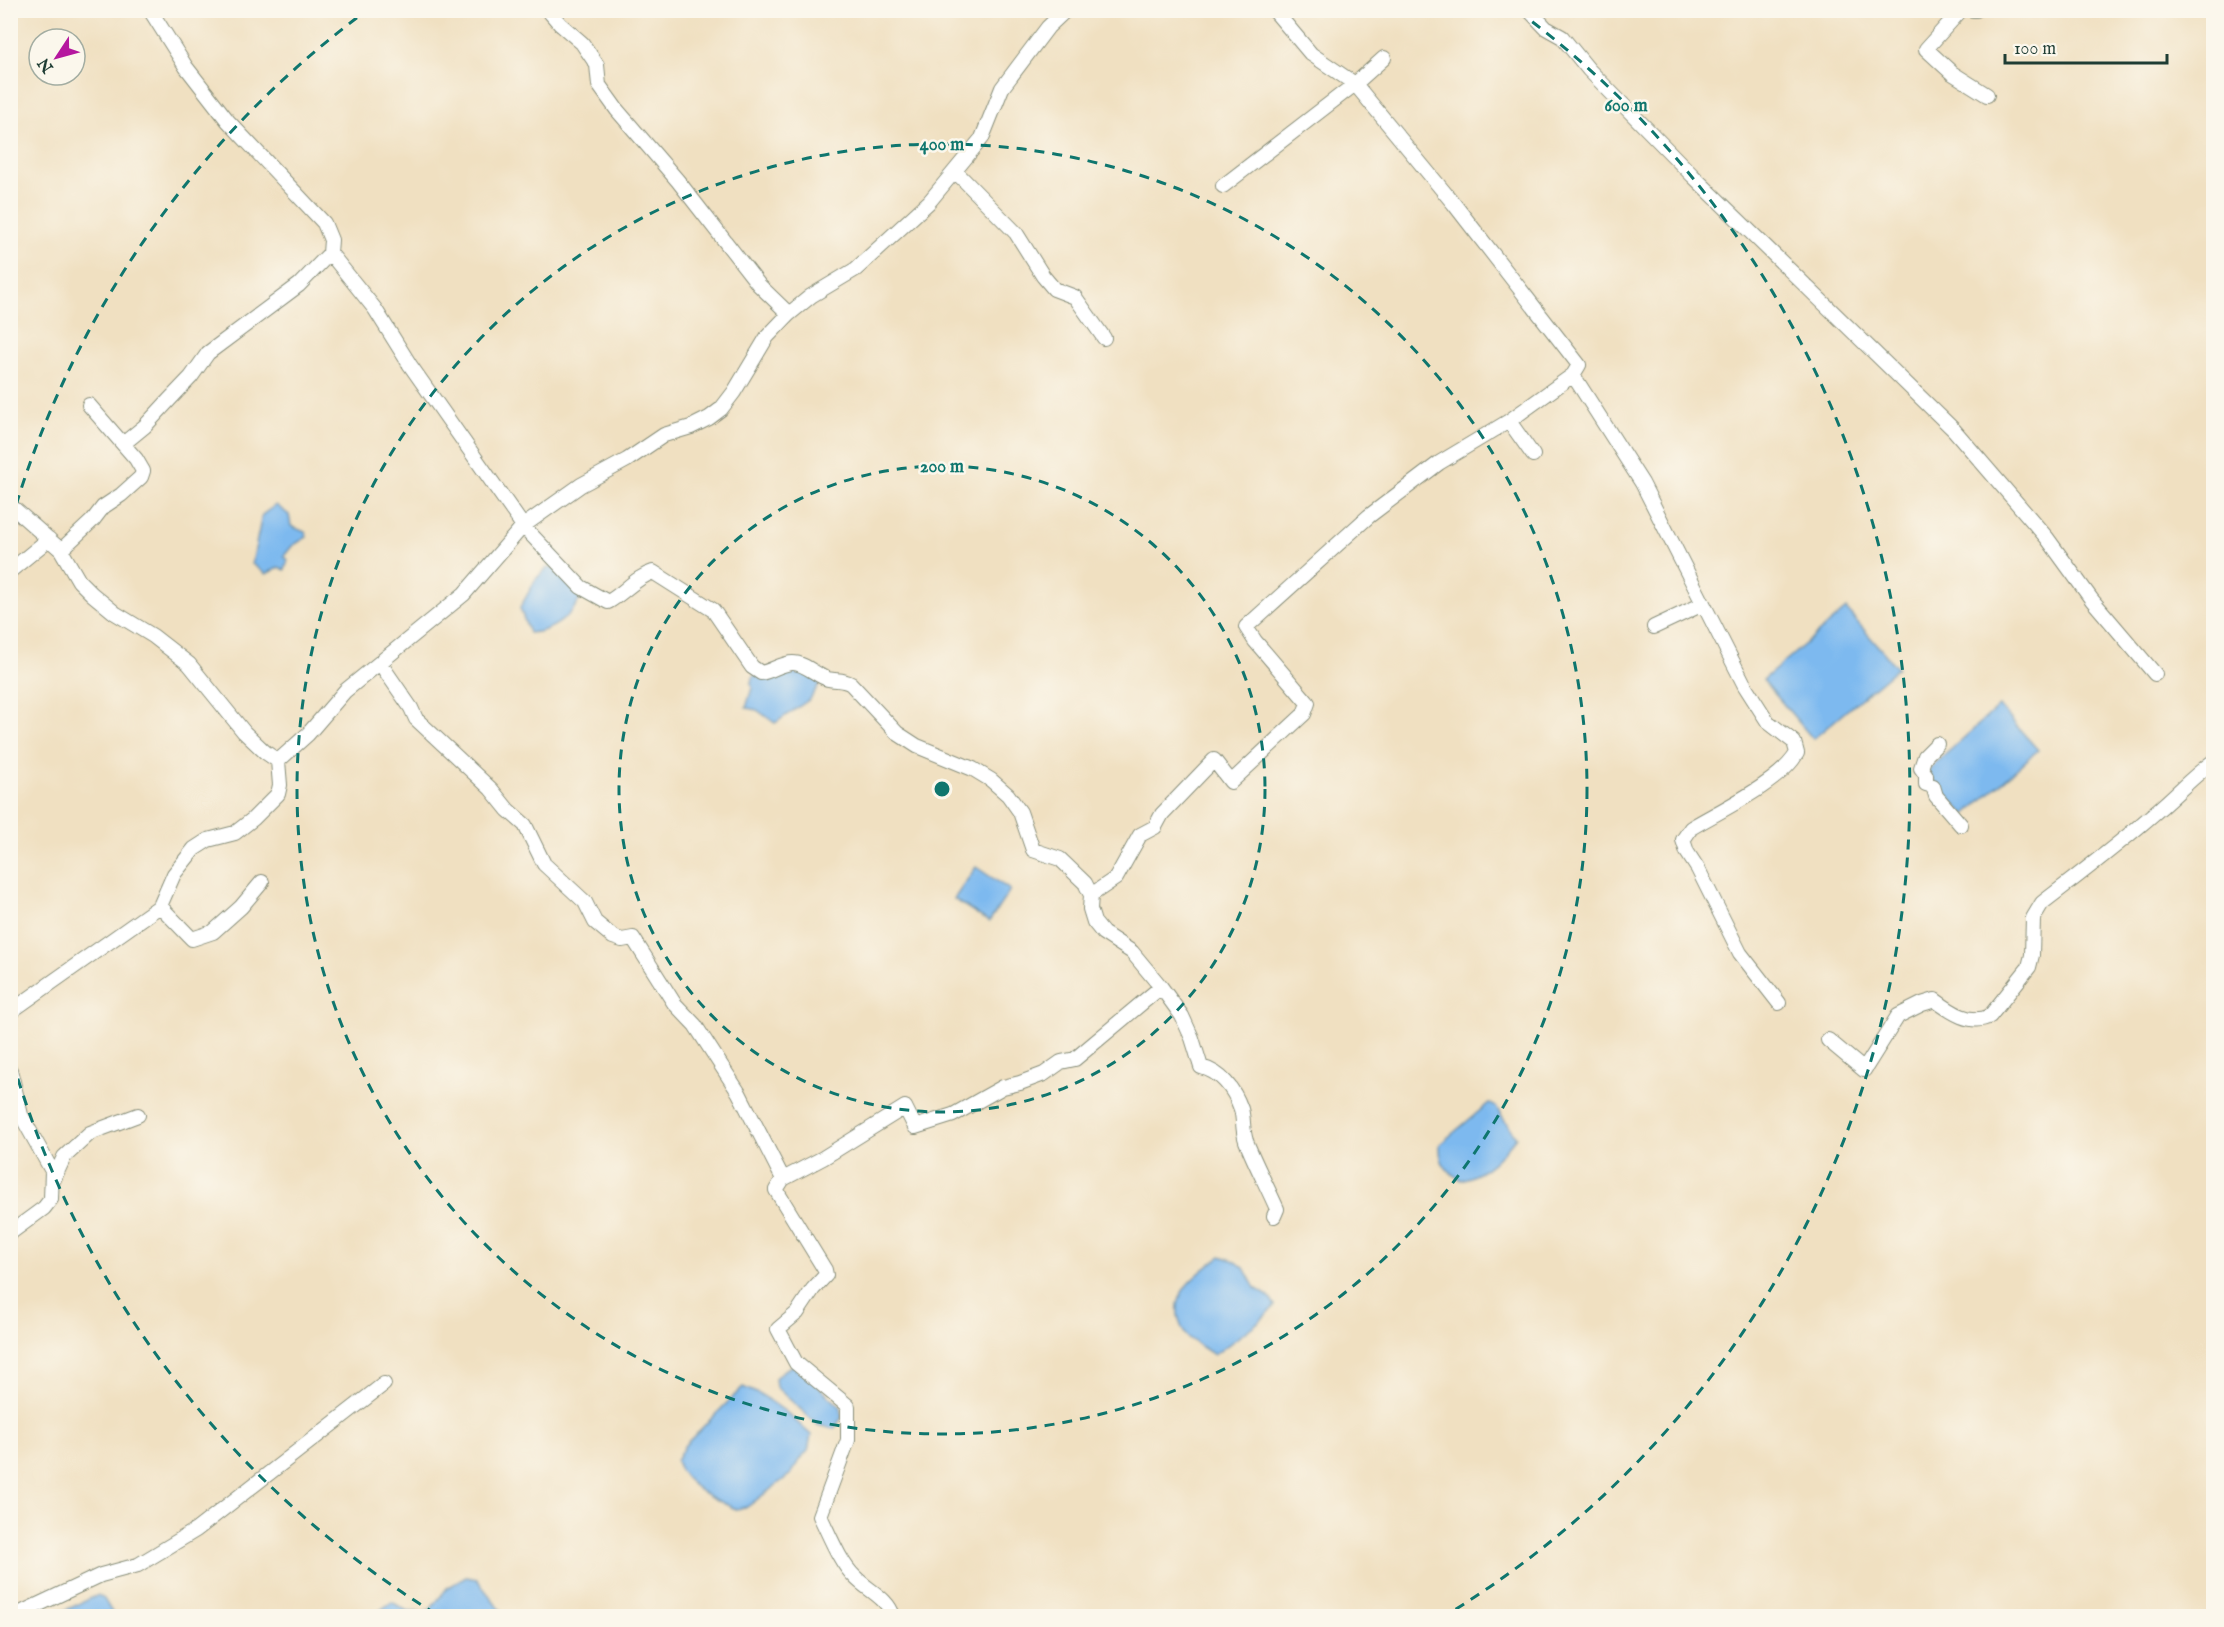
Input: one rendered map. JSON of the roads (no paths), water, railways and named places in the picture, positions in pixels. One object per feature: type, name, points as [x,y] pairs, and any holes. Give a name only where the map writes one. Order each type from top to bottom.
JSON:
[{"type":"street","points":[[123,444],[145,426],[191,377],[208,353],[299,285],[330,253],[331,240],[324,223],[228,121],[186,67],[150,10]]},
{"type":"street","points":[[548,10],[582,43],[597,65],[599,85],[618,110],[678,181],[759,285],[789,314]]},
{"type":"street","points":[[278,761],[308,734],[345,691],[464,594],[523,526],[581,485],[627,460],[664,435],[691,427],[721,409],[734,392],[767,337],[789,314],[811,296],[856,269],[929,202],[982,138],[1002,88],[1048,27],[1066,10]]},
{"type":"street","points":[[1091,895],[1116,878],[1140,835],[1155,826],[1162,814],[1214,760],[1231,782],[1304,714],[1308,703],[1255,641],[1246,627],[1369,516],[1439,463],[1509,421],[1573,375],[1579,365],[1454,204],[1355,84],[1311,54],[1274,10]]},
{"type":"street","points":[[1528,10],[1546,28],[1562,37],[1589,70],[1693,176],[1954,430],[2047,538],[2092,600],[2155,674]]},
{"type":"street","points":[[1961,10],[1926,49],[1952,73],[1987,95]]},
{"type":"street","points":[[1223,186],[1355,84],[1384,58]]},
{"type":"street","points":[[955,171],[1016,233],[1043,276],[1054,289],[1075,297],[1104,338]]},
{"type":"street","points":[[330,253],[375,309],[444,414],[523,526],[581,587],[608,602],[619,596],[645,574],[653,572],[713,610],[752,667],[761,673],[796,663],[829,679],[844,680],[852,684],[897,733],[917,746],[973,769],[991,780],[1008,795],[1020,812],[1033,850],[1060,859],[1085,883],[1091,895],[1090,909],[1094,922],[1103,933],[1132,952],[1161,987],[1182,1016],[1201,1067],[1213,1070],[1224,1079],[1241,1111],[1241,1124],[1246,1141],[1276,1209],[1274,1216]]},
{"type":"street","points":[[1573,375],[1642,483],[1756,704],[1768,722],[1794,742],[1797,753],[1779,776],[1691,828],[1683,840],[1687,852],[1698,869],[1740,953],[1779,1003]]},
{"type":"street","points":[[62,550],[103,507],[141,477],[141,467],[89,405]]},
{"type":"street","points":[[1509,421],[1533,455]]},
{"type":"street","points":[[10,505],[62,550],[79,580],[92,594],[115,613],[175,651],[208,686],[244,732],[278,761]]},
{"type":"street","points":[[10,571],[49,539]]},
{"type":"street","points":[[1654,627],[1703,604]]},
{"type":"street","points":[[380,663],[416,719],[491,789],[508,810],[525,825],[544,864],[585,902],[595,922],[613,937],[622,940],[633,939],[674,1003],[694,1025],[739,1093],[783,1179]]},
{"type":"street","points":[[1937,744],[1925,756],[1921,768],[1926,775],[1926,784],[1933,786],[1936,796],[1961,825]]},
{"type":"street","points":[[10,1012],[160,906],[174,874],[195,849],[208,840],[235,833],[253,819],[278,794],[280,785],[278,761]]},
{"type":"street","points":[[1828,1040],[1864,1070],[1898,1016],[1922,1004],[1935,1000],[1953,1013],[1976,1020],[1982,1021],[1990,1016],[2029,967],[2032,955],[2033,918],[2042,903],[2126,838],[2160,809],[2194,774],[2214,761]]},
{"type":"street","points":[[160,906],[192,939],[213,932],[241,907],[262,882]]},
{"type":"street","points":[[893,1617],[885,1602],[853,1576],[820,1516],[848,1440],[848,1406],[796,1363],[778,1329],[797,1313],[813,1289],[826,1275],[776,1190],[783,1179],[823,1158],[905,1107],[915,1127],[952,1115],[1003,1087],[1044,1074],[1061,1062],[1075,1059],[1161,987]]},
{"type":"street","points":[[10,1070],[19,1108],[29,1132],[52,1171],[51,1199],[44,1208],[10,1233]]},
{"type":"street","points":[[52,1183],[64,1157],[90,1133],[138,1115]]},
{"type":"street","points":[[14,1617],[101,1575],[138,1565],[196,1530],[384,1384]]},
{"type":"water","points":[[276,505],[289,515],[291,526],[305,532],[307,537],[292,546],[284,556],[288,560],[285,570],[279,567],[266,574],[252,564],[262,515]]},
{"type":"water","points":[[547,568],[554,568],[581,597],[572,611],[560,622],[545,630],[529,633],[520,608],[536,579]]},
{"type":"water","points":[[1846,609],[1897,668],[1813,739],[1763,680]]},
{"type":"water","points":[[787,667],[822,680],[810,699],[775,723],[757,710],[746,708],[753,676]]},
{"type":"water","points":[[1999,706],[2038,750],[1965,815],[1926,772]]},
{"type":"water","points":[[976,867],[1010,890],[989,922],[954,899]]},
{"type":"water","points":[[1489,1103],[1496,1107],[1516,1137],[1486,1169],[1461,1180],[1444,1165],[1440,1144]]},
{"type":"water","points":[[1221,1256],[1235,1261],[1244,1268],[1255,1288],[1268,1296],[1275,1306],[1260,1321],[1214,1355],[1187,1336],[1178,1312],[1182,1292],[1188,1284]]},
{"type":"water","points":[[794,1365],[841,1407],[842,1417],[834,1429],[818,1425],[776,1387],[775,1378]]},
{"type":"water","points":[[743,1387],[763,1396],[786,1412],[811,1435],[808,1451],[799,1460],[792,1473],[747,1507],[736,1509],[692,1485],[676,1461],[685,1445]]},
{"type":"water","points":[[466,1577],[477,1579],[504,1616],[372,1616],[392,1602],[407,1611],[424,1613],[430,1610],[447,1588]]},
{"type":"water","points":[[98,1595],[104,1599],[114,1616],[53,1616]]}]
